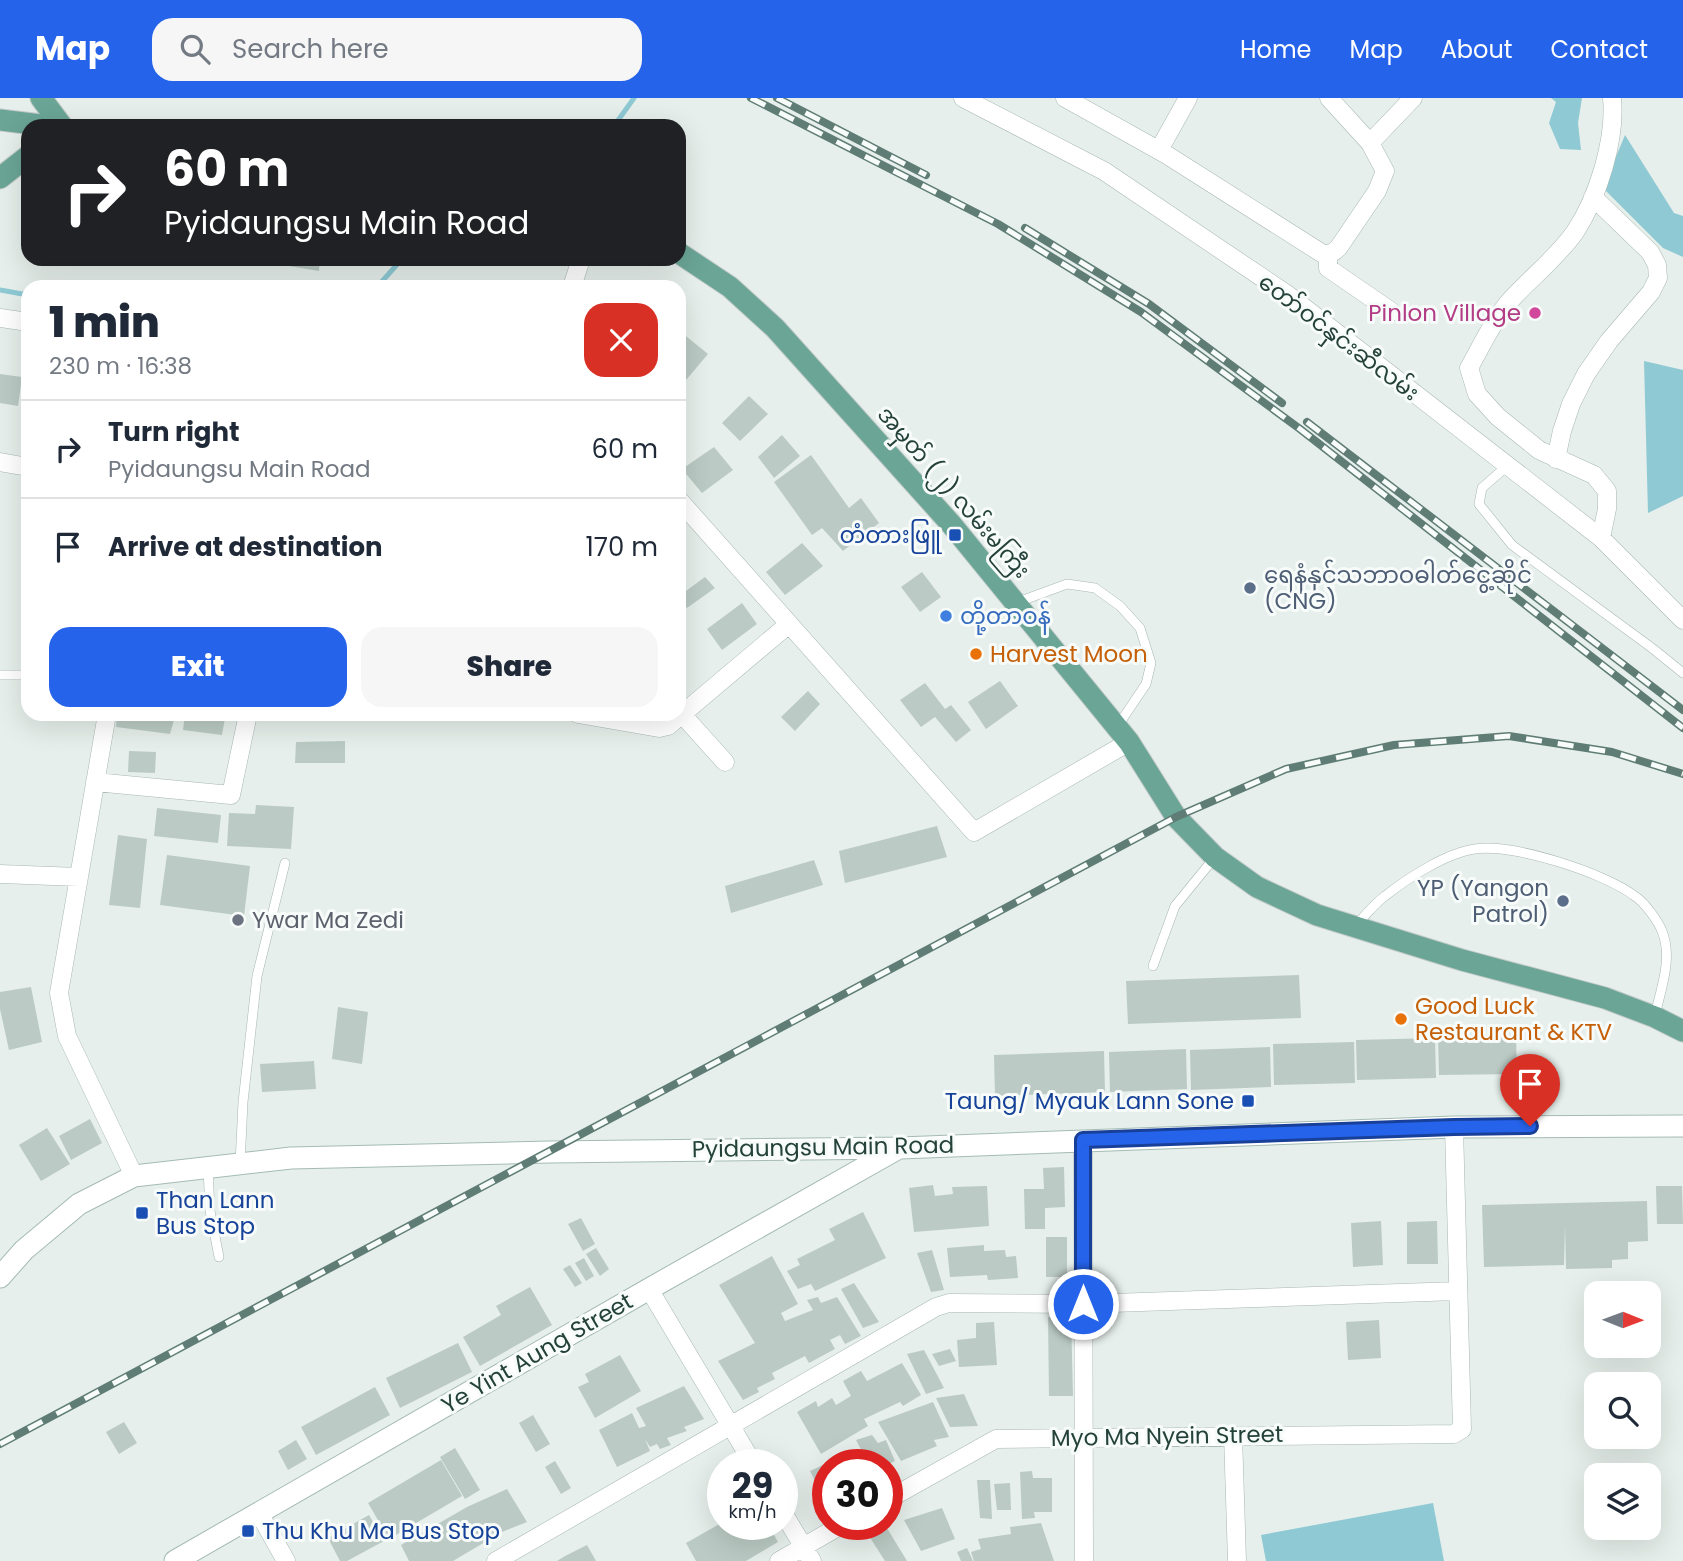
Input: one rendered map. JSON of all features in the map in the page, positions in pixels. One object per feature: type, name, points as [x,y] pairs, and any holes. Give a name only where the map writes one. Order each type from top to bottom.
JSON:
[{"type":"main road","points":[[41,98],[57,119]]},
{"type":"main road","points":[[0,120],[21,123]]},
{"type":"main road","points":[[0,178],[21,162]]},
{"type":"main road","name":"အမှတ် (၂) လမ်းမကြီး","points":[[686,258],[730,287],[775,327],[951,524],[1123,735],[1176,817],[1215,857],[1257,887],[1317,915],[1462,960],[1605,998],[1683,1031]]},
{"type":"main road","name":"Pyidaungsu Main Road","points":[[0,1277],[24,1250],[79,1204],[134,1176],[304,1157],[900,1148],[1454,1127],[1683,1126]]},
{"type":"main road","name":"Ye Yint Aung Street","points":[[175,1561],[900,1148]]},
{"type":"street","name":"တော်ဝင်နှင်းဆီလမ်း","points":[[962,98],[1104,172],[1288,295],[1601,538],[1683,620]]},
{"type":"street","points":[[1065,98],[1160,150],[1323,254],[1335,252],[1377,191],[1385,171],[1370,143],[1329,98]]},
{"type":"street","points":[[1160,150],[1188,98]]},
{"type":"street","points":[[1370,143],[1413,98]]},
{"type":"street","points":[[1601,538],[1607,509],[1607,491],[1594,475],[1539,450],[1498,417],[1477,394],[1469,368],[1507,304],[1550,262],[1574,232],[1593,197],[1609,143],[1613,116],[1612,98]]},
{"type":"street","points":[[1556,459],[1568,413],[1586,374],[1609,341],[1651,292],[1658,278],[1657,265],[1650,252],[1593,197]]},
{"type":"street","points":[[1328,254],[1328,268],[1392,312]]},
{"type":"street","points":[[0,318],[21,321]]},
{"type":"street","points":[[0,462],[21,466]]},
{"type":"street","points":[[686,508],[974,832],[1123,735]]},
{"type":"street","points":[[686,708],[789,624]]},
{"type":"street","points":[[686,720],[725,762]]},
{"type":"street","points":[[106,721],[59,993],[67,1036],[134,1176]]},
{"type":"street","points":[[95,782],[231,795],[247,721]]},
{"type":"street","points":[[618,721],[659,728],[668,726],[673,721]]},
{"type":"street","points":[[0,874],[79,877]]},
{"type":"street","points":[[496,1561],[936,1307],[949,1303],[1083,1304],[1457,1291],[1454,1127]]},
{"type":"street","points":[[1083,1140],[1084,1561]]},
{"type":"street","points":[[649,1289],[745,1449]]},
{"type":"street","name":"Myo Ma Nyein Street","points":[[903,1491],[996,1439],[1454,1434],[1462,1429],[1457,1291]]},
{"type":"street","points":[[1233,1435],[1237,1561]]},
{"type":"street","points":[[259,1513],[286,1561]]},
{"type":"street","points":[[798,1537],[808,1554]]},
{"type":"street","points":[[779,1561],[808,1554],[824,1540]]},
{"type":"lane","points":[[1507,466],[1482,488],[1479,504],[1512,545],[1683,673]]},
{"type":"lane","points":[[1015,603],[1068,584],[1095,588],[1120,606],[1140,628],[1151,663],[1146,684],[1123,735]]},
{"type":"lane","points":[[0,675],[21,675]]},
{"type":"lane","points":[[1355,927],[1383,897],[1434,864],[1473,849],[1501,848],[1550,860],[1606,879],[1638,898],[1662,931],[1667,961],[1655,1017]]},
{"type":"lane","points":[[1153,967],[1175,906],[1215,857]]},
{"type":"lane","points":[[240,1164],[243,1102],[257,976],[285,863]]},
{"type":"lane","points":[[208,1167],[210,1211],[219,1257]]},
{"type":"water","points":[[1551,98],[1582,98],[1578,123],[1581,150],[1560,149],[1549,123],[1556,102]]},
{"type":"water","points":[[1625,135],[1674,213],[1683,216],[1683,257],[1663,248],[1603,188]]},
{"type":"water","points":[[1644,361],[1683,370],[1683,496],[1648,513]]},
{"type":"water","points":[[1433,1503],[1444,1561],[1266,1561],[1261,1535]]},
{"type":"building","points":[[289,266],[319,266],[319,271]]},
{"type":"building","points":[[686,336],[708,354],[686,380]]},
{"type":"building","points":[[0,374],[21,377],[18,406],[0,403]]},
{"type":"building","points":[[749,396],[768,414],[740,441],[722,423]]},
{"type":"building","points":[[782,435],[800,456],[774,478],[758,457]]},
{"type":"building","points":[[714,447],[733,470],[702,493],[686,474],[686,466]]},
{"type":"building","points":[[811,455],[849,508],[861,498],[879,523],[843,551],[822,528],[812,535],[774,482]]},
{"type":"building","points":[[802,543],[823,566],[785,595],[766,572]]},
{"type":"building","points":[[922,572],[941,597],[920,612],[901,587]]},
{"type":"building","points":[[705,577],[715,588],[687,608],[686,591]]},
{"type":"building","points":[[742,603],[757,624],[722,650],[707,629]]},
{"type":"building","points":[[1000,681],[1018,706],[986,729],[968,702]]},
{"type":"building","points":[[925,683],[945,709],[951,705],[971,730],[956,742],[935,717],[921,727],[900,700]]},
{"type":"building","points":[[808,691],[820,704],[795,731],[781,717]]},
{"type":"building","points":[[116,721],[174,721],[170,734],[116,727]]},
{"type":"building","points":[[184,721],[224,721],[222,735],[183,730]]},
{"type":"building","points":[[345,741],[345,763],[295,763],[296,742]]},
{"type":"building","points":[[129,751],[156,752],[155,773],[128,772]]},
{"type":"building","points":[[256,805],[294,807],[291,849],[227,846],[229,813],[255,814]]},
{"type":"building","points":[[157,808],[221,815],[218,843],[154,836]]},
{"type":"building","points":[[937,826],[947,857],[845,883],[839,851]]},
{"type":"building","points":[[118,835],[147,839],[140,908],[109,905]]},
{"type":"building","points":[[167,855],[250,866],[244,916],[160,905]]},
{"type":"building","points":[[814,860],[823,885],[731,913],[725,886]]},
{"type":"building","points":[[1299,975],[1301,1018],[1128,1024],[1126,981]]},
{"type":"building","points":[[31,987],[42,1042],[9,1050],[0,1009],[0,992]]},
{"type":"building","points":[[338,1007],[368,1012],[362,1064],[332,1059]]},
{"type":"building","points":[[1516,1035],[1517,1074],[1439,1075],[1438,1036]]},
{"type":"building","points":[[1435,1038],[1436,1078],[1357,1080],[1356,1040]]},
{"type":"building","points":[[1354,1042],[1355,1083],[1274,1085],[1273,1044]]},
{"type":"building","points":[[1270,1047],[1271,1087],[1191,1090],[1190,1050]]},
{"type":"building","points":[[1186,1049],[1187,1089],[1110,1092],[1109,1052]]},
{"type":"building","points":[[1104,1051],[1105,1092],[995,1096],[994,1055]]},
{"type":"building","points":[[314,1061],[316,1089],[262,1092],[260,1064]]},
{"type":"building","points":[[90,1119],[102,1143],[71,1160],[59,1136]]},
{"type":"building","points":[[47,1128],[70,1164],[41,1181],[19,1145]]},
{"type":"building","points":[[1064,1167],[1065,1207],[1045,1208],[1045,1229],[1025,1229],[1024,1189],[1044,1189],[1043,1168]]},
{"type":"building","points":[[933,1185],[935,1196],[953,1194],[952,1187],[987,1186],[989,1226],[914,1232],[909,1188]]},
{"type":"building","points":[[1656,1186],[1682,1186],[1683,1224],[1657,1224]]},
{"type":"building","points":[[1647,1201],[1648,1241],[1628,1242],[1628,1259],[1612,1260],[1612,1268],[1566,1269],[1565,1225],[1564,1265],[1484,1267],[1482,1205]]},
{"type":"building","points":[[863,1212],[886,1258],[815,1291],[811,1284],[798,1289],[787,1271],[800,1265],[797,1259],[835,1240],[829,1229]]},
{"type":"building","points":[[581,1218],[595,1244],[583,1251],[568,1224]]},
{"type":"building","points":[[1381,1221],[1383,1265],[1353,1267],[1351,1223]]},
{"type":"building","points":[[1437,1221],[1438,1264],[1407,1264],[1407,1222]]},
{"type":"building","points":[[1046,1237],[1067,1237],[1067,1277],[1046,1277]]},
{"type":"building","points":[[984,1245],[984,1251],[1005,1250],[1006,1257],[1016,1256],[1018,1278],[988,1280],[987,1275],[950,1277],[947,1248]]},
{"type":"building","points":[[596,1248],[609,1269],[600,1276],[586,1254]]},
{"type":"building","points":[[932,1250],[944,1290],[931,1292],[917,1253]]},
{"type":"building","points":[[772,1256],[798,1304],[781,1313],[785,1321],[813,1310],[807,1300],[818,1297],[821,1303],[837,1297],[861,1336],[845,1344],[840,1335],[830,1340],[835,1349],[809,1363],[805,1356],[772,1373],[775,1379],[757,1388],[759,1392],[743,1400],[718,1361],[755,1343],[719,1285]]},
{"type":"building","points":[[584,1258],[594,1276],[586,1281],[575,1263]]},
{"type":"building","points":[[570,1265],[582,1283],[575,1287],[563,1269]]},
{"type":"building","points":[[854,1283],[879,1322],[863,1328],[841,1289]]},
{"type":"building","points":[[530,1287],[552,1325],[480,1366],[463,1337],[501,1315],[496,1306]]},
{"type":"building","points":[[1071,1316],[1073,1396],[1049,1396],[1048,1317]]},
{"type":"building","points":[[1379,1320],[1381,1358],[1348,1360],[1346,1322]]},
{"type":"building","points":[[994,1322],[997,1365],[959,1367],[957,1340],[976,1338],[976,1323]]},
{"type":"building","points":[[458,1343],[472,1372],[400,1408],[386,1378]]},
{"type":"building","points":[[950,1349],[956,1361],[939,1366],[932,1354]]},
{"type":"building","points":[[924,1350],[944,1388],[926,1394],[907,1354]]},
{"type":"building","points":[[620,1355],[641,1391],[595,1418],[578,1387],[589,1382],[585,1374]]},
{"type":"building","points":[[902,1363],[921,1395],[903,1406],[900,1402],[864,1419],[868,1426],[829,1449],[818,1449],[797,1412],[816,1401],[818,1407],[832,1398],[836,1405],[851,1396],[843,1381],[861,1371],[867,1381]]},
{"type":"building","points":[[684,1386],[704,1419],[684,1427],[687,1431],[667,1438],[671,1445],[660,1449],[657,1444],[650,1447],[645,1439],[650,1451],[617,1467],[599,1430],[632,1413],[639,1428],[646,1426],[636,1408]]},
{"type":"building","points":[[375,1387],[390,1415],[316,1455],[301,1427]]},
{"type":"building","points":[[964,1394],[978,1426],[950,1427],[936,1398]]},
{"type":"building","points":[[933,1402],[949,1437],[934,1440],[937,1446],[903,1460],[903,1449],[894,1449],[878,1422]]},
{"type":"building","points":[[533,1415],[550,1444],[536,1452],[519,1423]]},
{"type":"building","points":[[124,1422],[137,1443],[119,1454],[106,1432]]},
{"type":"building","points":[[872,1435],[878,1443],[886,1440],[890,1449],[861,1449],[856,1440]]},
{"type":"building","points":[[296,1440],[307,1459],[288,1470],[278,1451]]},
{"type":"building","points":[[455,1448],[480,1490],[465,1499],[440,1457]]},
{"type":"building","points":[[441,1460],[462,1496],[389,1539],[368,1503]]},
{"type":"building","points":[[555,1461],[571,1488],[561,1494],[545,1467]]},
{"type":"building","points":[[1032,1471],[1033,1478],[1052,1478],[1052,1512],[1034,1512],[1035,1518],[1022,1519],[1020,1472]]},
{"type":"building","points":[[977,1480],[990,1480],[992,1519],[980,1518]]},
{"type":"building","points":[[1010,1483],[1011,1510],[997,1510],[994,1484]]},
{"type":"building","points":[[507,1489],[527,1522],[502,1532],[453,1561],[409,1561],[401,1545],[467,1507]]},
{"type":"building","points":[[942,1508],[955,1539],[921,1551],[904,1520]]},
{"type":"building","points":[[369,1515],[384,1541],[347,1561],[340,1561],[328,1538]]},
{"type":"building","points":[[1041,1523],[1054,1561],[974,1561],[971,1552],[981,1549],[978,1539],[1011,1534],[1010,1527]]},
{"type":"building","points":[[707,1531],[707,1540],[778,1542],[746,1561],[696,1561],[686,1543]]},
{"type":"building","points":[[872,1540],[894,1540],[907,1561],[885,1561]]},
{"type":"building","points":[[587,1545],[596,1561],[557,1561],[565,1556]]},
{"type":"building","points":[[967,1548],[973,1561],[961,1561],[957,1552]]},
{"type":"waterway","points":[[619,119],[634,98]]},
{"type":"waterway","points":[[383,280],[396,266]]},
{"type":"waterway","points":[[0,290],[21,294]]},
{"type":"railway","points":[[751,98],[998,224],[1141,312],[1300,429],[1683,728]]},
{"type":"railway","points":[[777,98],[926,175]]},
{"type":"railway","points":[[1025,228],[1149,304],[1282,403]]},
{"type":"railway","points":[[1307,422],[1683,710]]},
{"type":"railway","points":[[0,1444],[1176,817],[1286,769],[1394,745],[1509,736],[1612,752],[1683,774]]},
{"type":"place","name":"Pinlon Village","points":[[1535,313]]},
{"type":"place","name":"တံတားဖြူ","points":[[955,535]]},
{"type":"place","name":"ရေနံနှင့်သဘာဝဓါတ်ငွေ့ဆိုင် (CNG)","points":[[1250,588]]},
{"type":"place","name":"တို့တာဝန်","points":[[946,616]]},
{"type":"place","name":"Harvest Moon","points":[[976,654]]},
{"type":"place","name":"YP (Yangon Patrol)","points":[[1563,901]]},
{"type":"place","name":"Ywar Ma Zedi","points":[[238,920]]},
{"type":"place","name":"Good Luck Restaurant & KTV","points":[[1401,1019]]},
{"type":"place","name":"Taung/ Myauk Lann Sone","points":[[1248,1101]]},
{"type":"place","name":"Than Lann Bus Stop","points":[[142,1213]]},
{"type":"place","name":"Thu Khu Ma Bus Stop","points":[[248,1531]]},
{"type":"route","points":[[1083,1304],[1083,1140],[1530,1126]]}]
